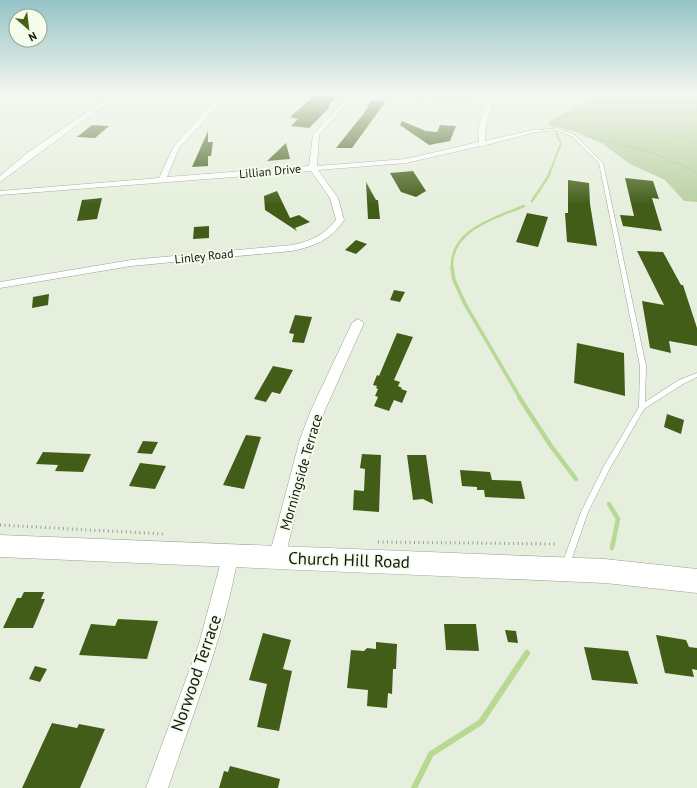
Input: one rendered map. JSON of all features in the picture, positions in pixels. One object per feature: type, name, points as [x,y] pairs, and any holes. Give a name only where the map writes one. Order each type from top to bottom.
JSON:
[{"type":"main road","name":"Church Hill Road","points":[[0,546],[605,571],[697,581]]},
{"type":"street","points":[[0,180],[30,155],[63,132]]},
{"type":"street","points":[[162,180],[176,146],[189,132]]},
{"type":"street","points":[[313,168],[316,135],[319,132]]},
{"type":"street","points":[[481,132],[480,137],[483,145]]},
{"type":"street","name":"Lillian Drive","points":[[0,192],[406,162],[534,132]]},
{"type":"street","name":"Linley Road","points":[[0,285],[131,263],[292,248],[310,244],[330,234],[340,220],[334,198],[313,168]]},
{"type":"street","name":"Morningside Terrace","points":[[277,558],[307,439],[318,410],[358,323]]},
{"type":"street","name":"Norwood Terrace","points":[[157,788],[210,638],[226,583],[230,556]]},
{"type":"lane","points":[[564,132],[578,139],[601,163],[643,366],[642,407]]},
{"type":"lane","points":[[564,569],[586,512],[606,468],[642,407],[681,382],[697,375]]},
{"type":"path","points":[[582,136],[653,153],[697,172]]},
{"type":"green space","points":[[575,132],[697,132],[697,202],[684,201],[665,180],[630,164],[603,144]]},
{"type":"building","points":[[84,132],[102,132],[95,138],[77,137]]},
{"type":"building","points":[[208,132],[208,142],[213,142],[211,156],[208,156],[208,166],[192,167]]},
{"type":"building","points":[[349,132],[364,132],[352,148],[336,148]]},
{"type":"building","points":[[410,132],[454,132],[450,141],[429,145]]},
{"type":"building","points":[[286,143],[290,159],[267,161]]},
{"type":"building","points":[[413,171],[426,191],[416,197],[401,192],[390,173]]},
{"type":"building","points":[[625,178],[653,181],[659,199],[652,198],[662,231],[623,226],[620,215],[634,216]]},
{"type":"building","points":[[568,180],[589,183],[590,204],[597,246],[567,242],[565,213],[568,213]]},
{"type":"building","points":[[366,182],[376,200],[378,200],[380,219],[368,219]]},
{"type":"building","points":[[277,191],[290,218],[299,215],[310,222],[295,228],[297,231],[265,210],[264,196]]},
{"type":"building","points":[[102,198],[97,219],[77,221],[82,200]]},
{"type":"building","points":[[527,213],[548,217],[538,247],[516,242]]},
{"type":"building","points":[[209,226],[209,238],[193,239],[194,227]]},
{"type":"building","points":[[356,240],[367,244],[356,254],[345,250]]},
{"type":"building","points":[[637,251],[663,252],[681,285],[683,285],[697,328],[697,346],[669,341],[671,353],[650,348],[642,301],[664,305]]},
{"type":"building","points":[[394,290],[405,292],[400,302],[390,300]]},
{"type":"building","points":[[49,294],[48,305],[32,308],[33,297]]},
{"type":"building","points":[[295,315],[312,317],[304,343],[292,342],[294,334],[289,333]]},
{"type":"building","points":[[397,333],[413,337],[394,380],[400,382],[398,386],[402,388],[401,389],[407,391],[402,403],[394,400],[389,411],[374,406],[378,397],[375,396],[378,389],[376,388],[377,386],[373,385],[377,375],[379,376]]},
{"type":"building","points":[[577,343],[624,353],[625,396],[574,383]]},
{"type":"building","points":[[273,366],[293,370],[280,394],[272,392],[266,402],[254,399]]},
{"type":"building","points":[[667,414],[684,420],[681,434],[664,427]]},
{"type":"building","points":[[246,435],[261,437],[244,489],[223,485]]},
{"type":"building","points":[[143,441],[158,442],[152,454],[137,453]]},
{"type":"building","points":[[43,452],[91,454],[83,472],[55,471],[58,465],[36,464]]},
{"type":"building","points":[[362,454],[381,455],[379,512],[353,510],[354,490],[364,491],[365,469],[360,468]]},
{"type":"building","points":[[407,455],[426,455],[433,504],[423,499],[413,500]]},
{"type":"building","points":[[140,463],[166,466],[155,489],[129,486]]},
{"type":"building","points":[[460,470],[490,472],[492,480],[521,481],[525,499],[485,497],[484,490],[477,490],[477,487],[462,486]]},
{"type":"building","points":[[24,592],[44,592],[41,599],[45,599],[33,628],[3,628],[17,598],[21,598]]},
{"type":"building","points":[[118,619],[158,621],[147,659],[79,655],[91,624],[115,626]]},
{"type":"building","points":[[444,624],[476,624],[479,651],[446,650]]},
{"type":"building","points":[[505,630],[516,631],[518,643],[508,642]]},
{"type":"building","points":[[263,633],[291,640],[283,669],[292,671],[279,731],[257,727],[267,684],[249,680]]},
{"type":"building","points":[[656,635],[686,640],[689,647],[697,648],[697,670],[692,669],[694,677],[665,673]]},
{"type":"building","points":[[376,642],[397,644],[396,669],[393,669],[392,694],[388,693],[387,708],[367,706],[368,690],[347,688],[351,650],[364,651],[367,648],[376,649]]},
{"type":"building","points":[[584,647],[628,651],[638,684],[592,680]]},
{"type":"building","points":[[35,666],[47,669],[40,682],[29,679]]},
{"type":"building","points":[[52,723],[77,728],[79,724],[105,729],[80,788],[22,788]]},
{"type":"building","points":[[230,766],[280,779],[278,788],[219,788],[224,771],[228,772]]},
{"type":"waterway","points":[[612,132],[678,142],[697,147]]},
{"type":"waterway","points":[[551,170],[561,143],[556,133]]},
{"type":"waterway","points":[[532,201],[548,177],[551,169]]},
{"type":"waterway","points":[[452,268],[453,256],[458,244],[466,235],[476,227],[500,215],[524,206]]},
{"type":"waterway","points":[[452,268],[454,280],[465,304],[520,398]]},
{"type":"waterway","points":[[519,397],[551,446],[576,479]]},
{"type":"waterway","points":[[609,504],[618,519],[612,548]]},
{"type":"waterway","points":[[414,788],[431,754],[481,722],[527,653]]}]
